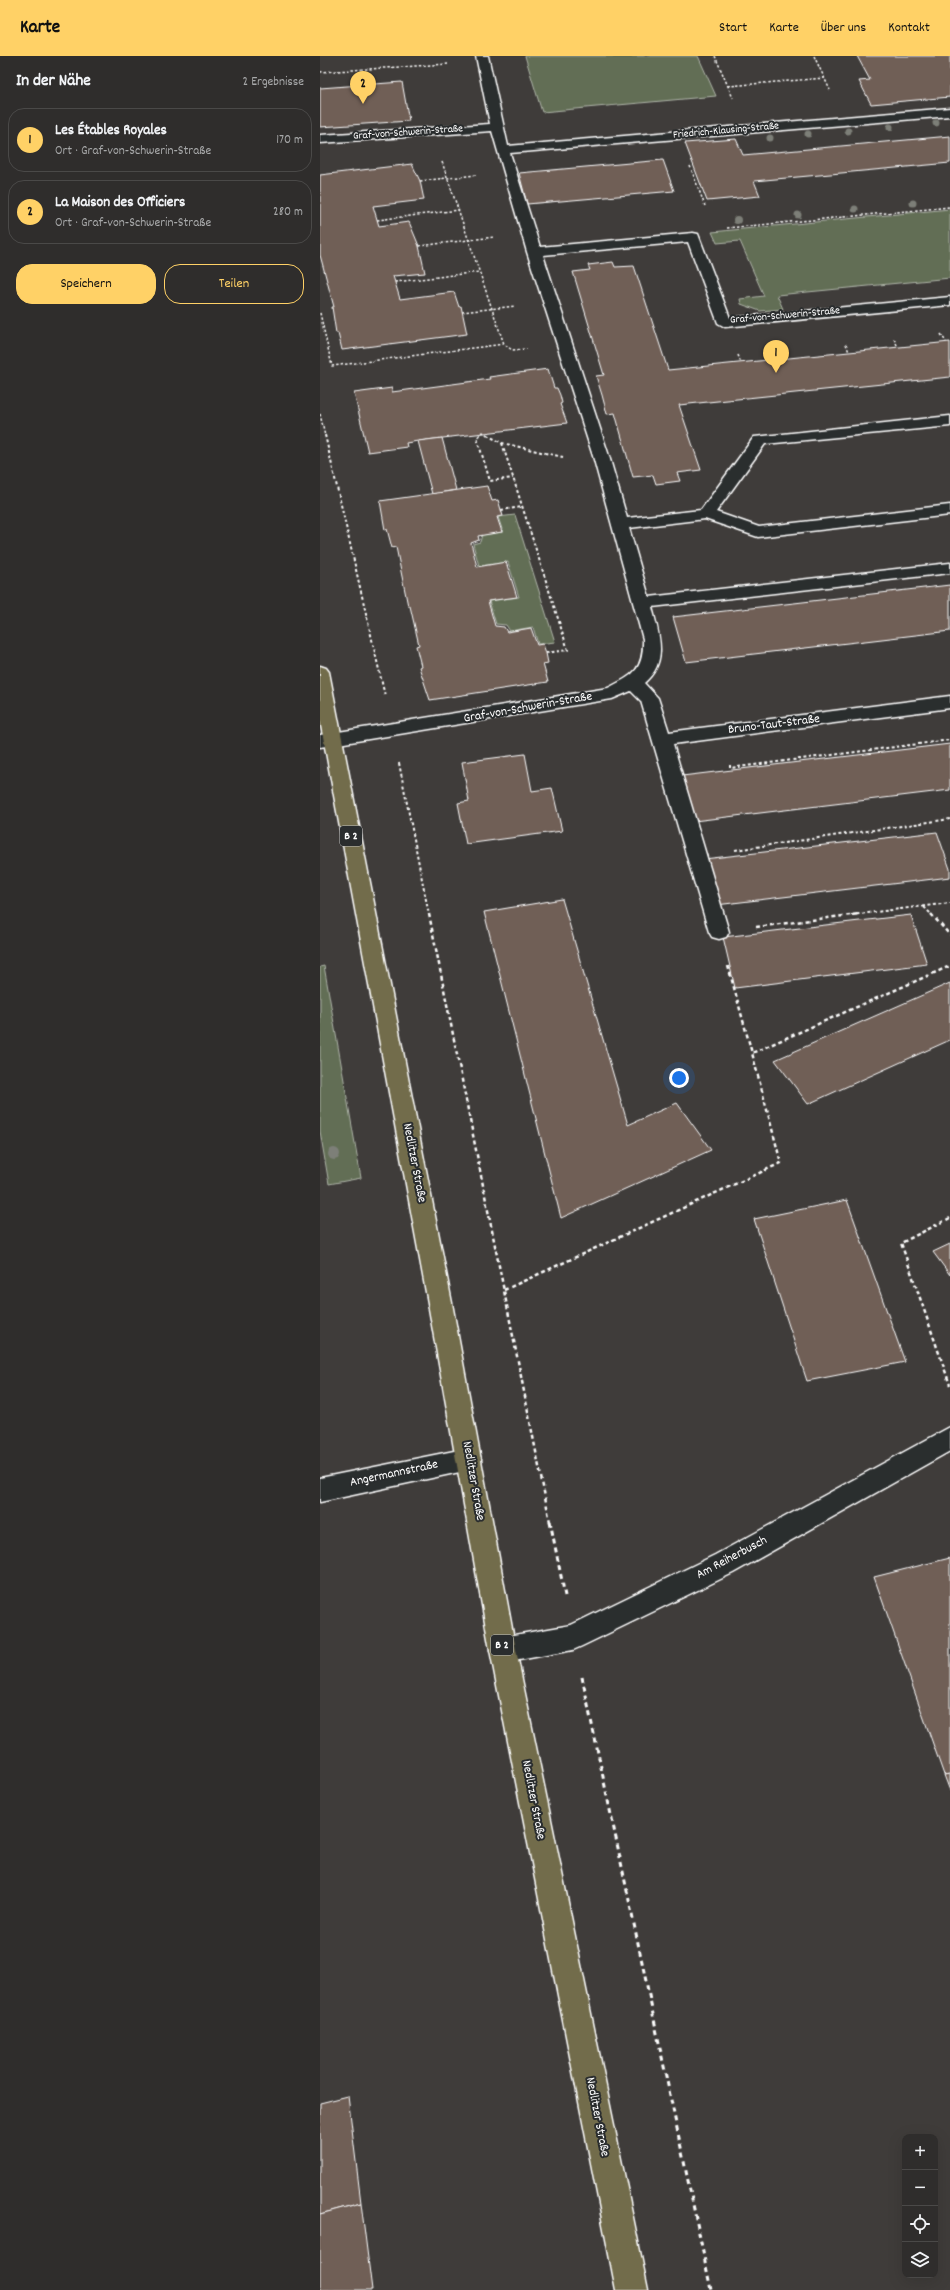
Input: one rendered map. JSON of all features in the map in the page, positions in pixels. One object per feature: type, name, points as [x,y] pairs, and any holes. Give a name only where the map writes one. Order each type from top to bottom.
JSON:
[{"type":"main road","name":"Nedlitzer Straße","points":[[320,672],[326,740],[469,1459],[503,1650],[632,2290]]},
{"type":"street","name":"Graf-von-Schwerin-Straße","points":[[326,740],[393,731],[587,699],[612,693],[633,683],[646,672],[654,657],[652,639],[601,456],[508,171],[496,127],[482,59]]},
{"type":"street","name":"Friedrich-Klausing-Straße","points":[[502,150],[950,112]]},
{"type":"street","name":"Graf-von-Schwerin-Straße","points":[[320,139],[496,127]]},
{"type":"street","name":"Graf-von-Schwerin-Straße","points":[[693,237],[726,323],[950,301]]},
{"type":"street","points":[[534,252],[693,237]]},
{"type":"street","points":[[706,514],[760,440],[950,421]]},
{"type":"street","points":[[620,524],[706,514],[758,532],[950,510]]},
{"type":"street","points":[[642,603],[950,568]]},
{"type":"street","points":[[633,683],[649,698],[719,932]]},
{"type":"street","name":"Bruno-Taut-Straße","points":[[662,739],[950,702]]},
{"type":"street","name":"Am Reiherbusch","points":[[503,1650],[573,1637],[724,1564],[950,1438]]},
{"type":"street","name":"Angermannstraße","points":[[320,1490],[469,1459]]},
{"type":"path","points":[[320,72],[482,59]]},
{"type":"path","points":[[728,86],[825,78]]},
{"type":"path","points":[[432,131],[504,344],[512,350],[564,345]]},
{"type":"path","points":[[694,166],[690,166],[714,229]]},
{"type":"path","points":[[420,181],[508,171]]},
{"type":"path","points":[[693,237],[690,231],[950,207]]},
{"type":"path","points":[[377,220],[458,210]]},
{"type":"path","points":[[419,246],[528,233]]},
{"type":"path","points":[[395,282],[480,272]]},
{"type":"path","points":[[462,312],[550,301]]},
{"type":"path","points":[[320,313],[332,366],[504,344]]},
{"type":"path","points":[[320,414],[393,731],[573,1637],[711,2290]]},
{"type":"path","points":[[512,478],[490,481],[477,438],[483,432],[502,443],[572,460],[601,456]]},
{"type":"path","points":[[502,443],[568,650],[546,654]]},
{"type":"path","points":[[501,510],[522,507]]},
{"type":"path","points":[[696,856],[950,820]]},
{"type":"path","points":[[504,1290],[780,1163],[719,932],[950,903]]},
{"type":"path","points":[[924,906],[950,935]]},
{"type":"path","points":[[752,1053],[950,966]]},
{"type":"path","points":[[950,1218],[901,1243],[950,1385]]},
{"type":"green space","points":[[525,56],[698,56],[716,96],[542,112]]},
{"type":"green space","points":[[950,209],[950,278],[777,295],[783,309],[760,311],[741,304],[740,299],[764,296],[740,241],[717,243],[712,232]]},
{"type":"green space","points":[[515,515],[555,642],[538,644],[533,627],[510,631],[506,625],[496,624],[489,601],[519,597],[508,562],[479,566],[473,544],[480,542],[482,535],[503,532],[498,517]]},
{"type":"green space","points":[[324,966],[361,1178],[329,1184],[320,1131],[320,967]]},
{"type":"building","points":[[857,56],[950,56],[950,97],[871,104],[859,81],[870,80]]},
{"type":"building","points":[[402,82],[409,121],[320,127],[320,88]]},
{"type":"building","points":[[950,136],[950,163],[754,181],[760,196],[707,201],[685,143],[736,139],[743,155]]},
{"type":"building","points":[[663,160],[674,191],[527,204],[519,173]]},
{"type":"building","points":[[412,164],[420,181],[424,200],[373,206],[379,226],[409,222],[419,246],[425,273],[393,276],[400,299],[454,292],[459,307],[461,306],[467,334],[342,350],[338,333],[336,333],[332,307],[334,307],[320,255],[320,175]]},
{"type":"building","points":[[613,262],[615,267],[634,266],[668,370],[950,342],[950,377],[679,405],[701,470],[677,473],[680,481],[656,484],[653,475],[633,477],[615,413],[607,414],[596,376],[604,375],[573,272],[590,270],[588,265]]},
{"type":"building","points":[[548,369],[554,388],[557,388],[560,395],[562,403],[560,404],[567,423],[418,441],[406,443],[407,447],[368,452],[354,393],[392,388],[392,392],[490,379],[489,377]]},
{"type":"building","points":[[442,438],[456,490],[432,494],[418,441]]},
{"type":"building","points":[[487,486],[492,501],[498,500],[503,516],[497,517],[502,532],[478,536],[479,540],[471,543],[477,567],[506,562],[517,597],[488,601],[495,626],[504,627],[507,632],[531,628],[537,645],[543,644],[546,653],[548,663],[543,664],[548,682],[430,700],[419,667],[421,666],[416,646],[419,645],[410,606],[408,606],[396,547],[392,548],[387,529],[385,530],[380,501]]},
{"type":"building","points":[[950,585],[950,631],[686,662],[673,617]]},
{"type":"building","points":[[950,744],[950,790],[694,821],[682,776]]},
{"type":"building","points":[[525,754],[532,791],[552,788],[562,831],[466,844],[458,803],[469,801],[462,762]]},
{"type":"building","points":[[937,832],[950,869],[950,877],[716,905],[704,859]]},
{"type":"building","points":[[562,899],[628,1125],[677,1103],[711,1150],[561,1218],[484,912]]},
{"type":"building","points":[[911,915],[927,964],[735,988],[723,937]]},
{"type":"building","points":[[950,983],[950,1040],[808,1104],[775,1060]]},
{"type":"building","points":[[847,1200],[905,1362],[807,1381],[754,1219]]},
{"type":"building","points":[[950,1244],[950,1275],[933,1252]]},
{"type":"building","points":[[950,1558],[950,1774],[944,1775],[874,1577]]},
{"type":"building","points":[[950,1774],[950,1791],[944,1775]]},
{"type":"building","points":[[348,2096],[361,2203],[320,2214],[320,2103]]},
{"type":"building","points":[[361,2203],[372,2290],[320,2290],[320,2214]]},
{"type":"place","name":"La Maison des Officiers","points":[[363,104]]},
{"type":"place","name":"Les Étables Royales","points":[[776,373]]}]
